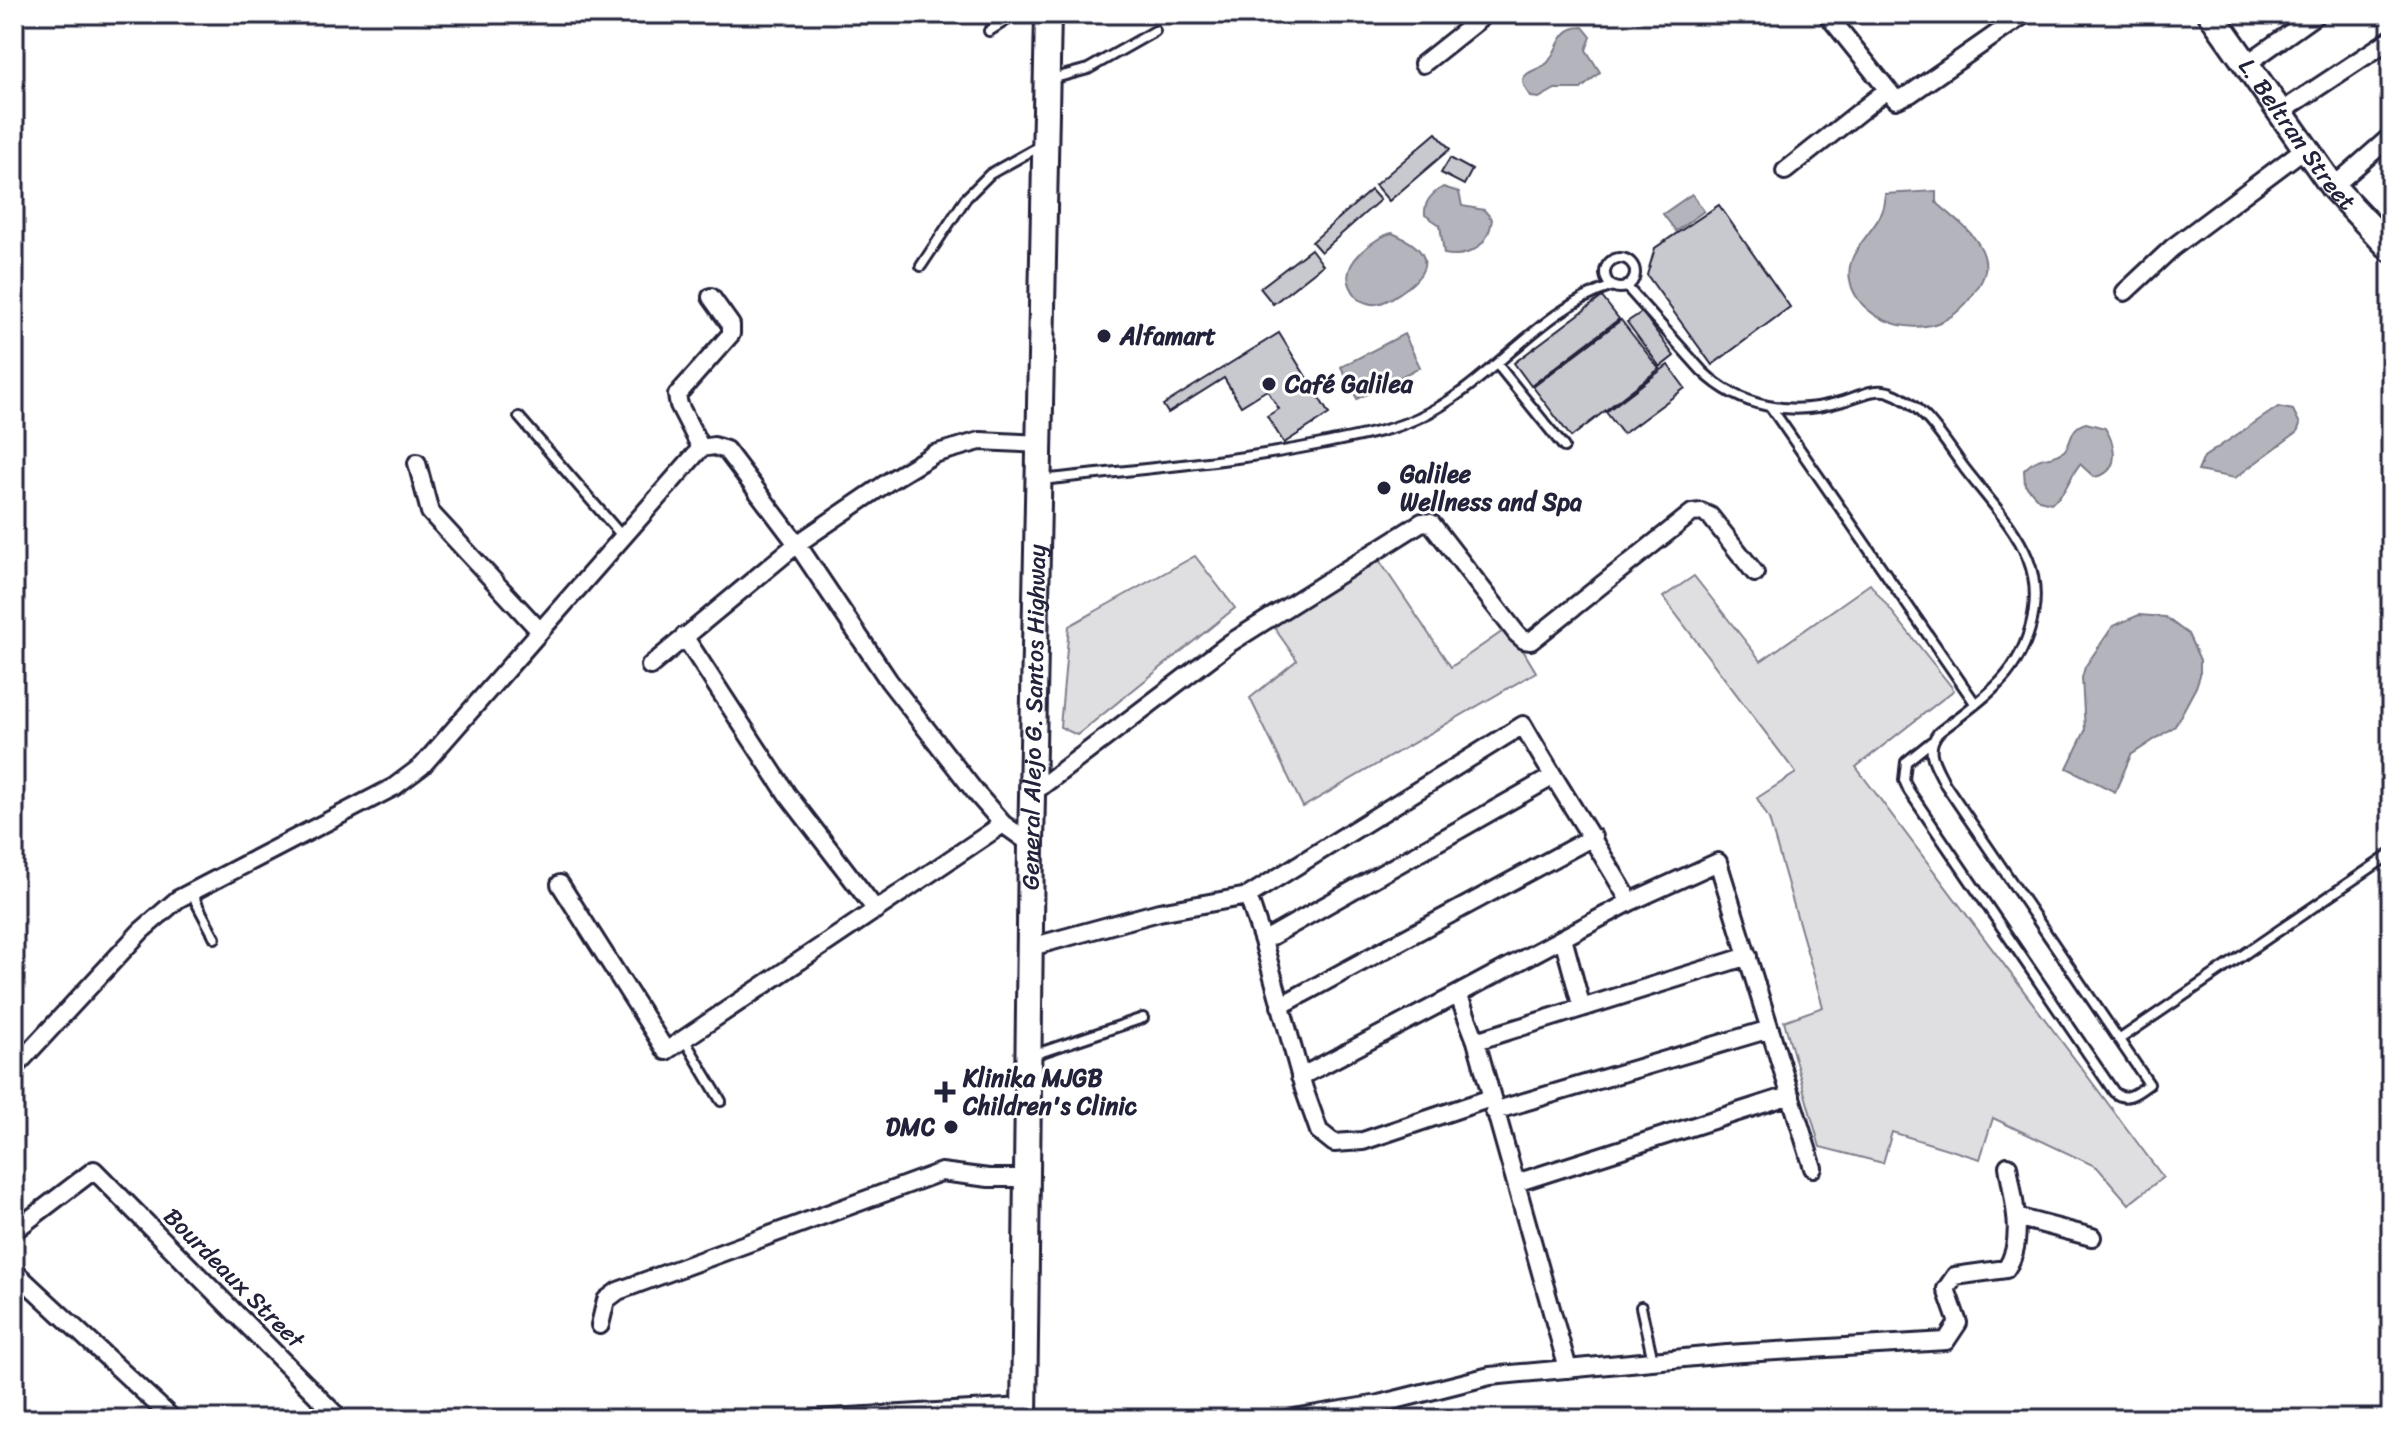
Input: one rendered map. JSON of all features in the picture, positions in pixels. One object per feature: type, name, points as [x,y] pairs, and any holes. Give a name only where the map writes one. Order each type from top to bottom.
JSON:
[{"type":"main road","name":"General Alejo G. Santos Highway","points":[[1024,1413],[1031,844],[1048,14]]},
{"type":"main road","name":"L. Beltran Street","points":[[2211,14],[2333,187],[2391,249]]},
{"type":"street","points":[[1423,64],[1486,14]]},
{"type":"street","points":[[1827,14],[1896,100],[1901,100],[2025,14]]},
{"type":"street","points":[[2245,65],[2317,14]]},
{"type":"street","points":[[2279,113],[2391,39]]},
{"type":"street","points":[[1785,171],[1887,90]]},
{"type":"street","points":[[2333,187],[2391,136]]},
{"type":"street","points":[[2125,292],[2172,248],[2304,149]]},
{"type":"street","points":[[701,448],[677,395],[731,334],[731,325],[711,297]]},
{"type":"street","points":[[650,666],[797,544],[934,454],[980,441],[1040,444]]},
{"type":"street","points":[[14,1068],[141,931],[178,899],[394,787],[413,773],[701,448],[714,446],[726,450],[797,544],[889,681],[1003,824],[1031,844]]},
{"type":"street","points":[[417,463],[430,512],[539,630]]},
{"type":"street","points":[[1034,792],[1230,643],[1422,522],[1431,523],[1524,640],[1531,641],[1692,513],[1701,512],[1710,516],[1755,573]]},
{"type":"street","points":[[684,636],[787,794],[876,910]]},
{"type":"street","points":[[1031,947],[1159,912],[1248,896],[1523,725],[1630,902]]},
{"type":"street","points":[[1263,941],[1552,777]]},
{"type":"street","points":[[560,884],[666,1051],[1003,824]]},
{"type":"street","points":[[1280,1006],[1593,837]]},
{"type":"street","points":[[1300,1077],[1630,902],[1718,862],[1813,1168]]},
{"type":"street","points":[[1248,896],[1300,1077],[1319,1131],[1334,1143],[1363,1141],[1770,1029]]},
{"type":"street","points":[[1563,938],[1582,1008]]},
{"type":"street","points":[[1476,1041],[1748,956]]},
{"type":"street","points":[[1458,994],[1476,1041],[1568,1369]]},
{"type":"street","points":[[1516,1183],[1791,1095]]},
{"type":"street","points":[[1287,1419],[1379,1404],[1490,1376],[1653,1361],[1946,1341],[1958,1323],[1946,1289],[1955,1276],[2006,1269],[2016,1255],[2016,1217],[2008,1166]]},
{"type":"street","name":"Bourdeaux Street","points":[[14,1231],[94,1170],[340,1419]]},
{"type":"street","points":[[600,1325],[606,1300],[618,1291],[941,1172],[989,1178],[1027,1178]]},
{"type":"street","points":[[2016,1217],[2092,1237]]},
{"type":"street","points":[[14,1271],[173,1419]]},
{"type":"street","points":[[814,1419],[1024,1413]]},
{"type":"lane","points":[[989,31],[1016,14]]},
{"type":"lane","points":[[1046,80],[1088,69],[1155,31]]},
{"type":"lane","points":[[921,266],[966,198],[990,174],[1045,144]]},
{"type":"lane","points":[[1040,481],[1291,451],[1381,432],[1420,418],[1452,398],[1560,311],[1582,298],[1613,286],[1631,283],[1635,272],[1624,258],[1611,262],[1607,267],[1608,281],[1613,286]]},
{"type":"lane","points":[[1626,286],[1713,382],[1742,399],[1772,409],[1798,409],[1832,404],[1873,391],[1886,391],[1903,398],[1926,418],[2005,521],[2028,557],[2034,581],[2034,611],[2025,643],[2013,667],[1996,687],[1906,762],[1904,780],[2114,1092],[2127,1098],[2149,1084],[1945,784],[1930,755],[1931,742]]},
{"type":"lane","points":[[1497,364],[1564,447]]},
{"type":"lane","points":[[1772,409],[1975,703]]},
{"type":"lane","points":[[519,417],[622,536]]},
{"type":"lane","points":[[2120,1039],[2391,854]]},
{"type":"lane","points":[[194,890],[196,902],[215,938]]},
{"type":"lane","points":[[1029,1056],[1143,1018]]},
{"type":"lane","points":[[684,1039],[721,1101]]},
{"type":"lane","points":[[1641,1307],[1653,1361]]},
{"type":"shaded area","points":[[1583,27],[1591,37],[1586,50],[1600,72],[1581,89],[1555,89],[1539,98],[1531,97],[1525,88],[1524,76],[1549,61],[1565,34]]},
{"type":"shaded area","points":[[1443,187],[1459,192],[1462,206],[1484,210],[1492,219],[1487,236],[1470,252],[1444,254],[1440,225],[1425,215],[1429,199]]},
{"type":"shaded area","points":[[1936,191],[1936,202],[1964,226],[1981,248],[1985,266],[1983,279],[1965,305],[1940,322],[1914,327],[1886,321],[1863,305],[1855,294],[1850,281],[1853,257],[1880,216],[1885,194]]},
{"type":"shaded area","points":[[1692,194],[1704,211],[1676,231],[1663,214]]},
{"type":"shaded area","points":[[1392,233],[1420,251],[1424,257],[1422,273],[1388,300],[1374,304],[1358,299],[1349,282],[1351,266],[1369,245]]},
{"type":"shaded area","points":[[1404,334],[1420,367],[1357,399],[1341,367]]},
{"type":"shaded area","points":[[2278,407],[2293,410],[2300,424],[2297,432],[2235,478],[2198,471],[2204,457]]},
{"type":"shaded area","points":[[2086,423],[2105,428],[2112,442],[2114,457],[2109,470],[2094,477],[2080,464],[2056,499],[2051,503],[2039,500],[2025,485],[2024,470],[2036,461],[2064,451],[2076,428]]},
{"type":"shaded area","points":[[1373,551],[1451,667],[1509,627],[1536,672],[1303,807],[1250,698],[1297,660],[1266,616]]},
{"type":"shaded area","points":[[1195,556],[1235,608],[1077,735],[1060,727],[1069,626]]},
{"type":"shaded area","points":[[1694,576],[1761,661],[1870,584],[1954,690],[1856,767],[2163,1177],[2129,1204],[2097,1167],[1993,1118],[1980,1159],[1892,1132],[1883,1163],[1820,1147],[1784,1021],[1823,1007],[1769,819],[1757,798],[1796,773],[1663,597]]},
{"type":"shaded area","points":[[2139,615],[2165,617],[2188,634],[2200,660],[2200,675],[2175,726],[2131,755],[2115,792],[2067,768],[2085,731],[2082,678],[2085,667],[2113,626]]},
{"type":"building","points":[[1436,133],[1450,149],[1389,201],[1375,185]]},
{"type":"building","points":[[1450,158],[1472,170],[1464,185],[1441,173]]},
{"type":"building","points":[[1371,190],[1380,200],[1321,252],[1312,242]]},
{"type":"building","points":[[1719,205],[1790,307],[1712,365],[1647,275],[1655,248]]},
{"type":"building","points":[[1311,249],[1323,265],[1273,304],[1260,288]]},
{"type":"building","points":[[1602,297],[1619,319],[1531,386],[1514,363]]},
{"type":"building","points":[[1642,312],[1674,356],[1660,367],[1627,322]]},
{"type":"building","points":[[1621,320],[1659,369],[1571,437],[1533,387]]},
{"type":"building","name":"Café Galilea","points":[[1279,333],[1329,414],[1284,443],[1267,416],[1279,409],[1267,390],[1241,406],[1224,378],[1168,413],[1163,405]]},
{"type":"building","points":[[1668,365],[1685,388],[1623,434],[1606,412]]},
{"type":"place","name":"Alfamart","points":[[1104,336]]},
{"type":"place","name":"Café Galilea","points":[[1269,384]]},
{"type":"place","name":"Galilee Wellness and Spa","points":[[1384,488]]},
{"type":"place","name":"Klinika MJGB Children's Clinic","points":[[945,1092]]},
{"type":"place","name":"DMC","points":[[951,1127]]}]
